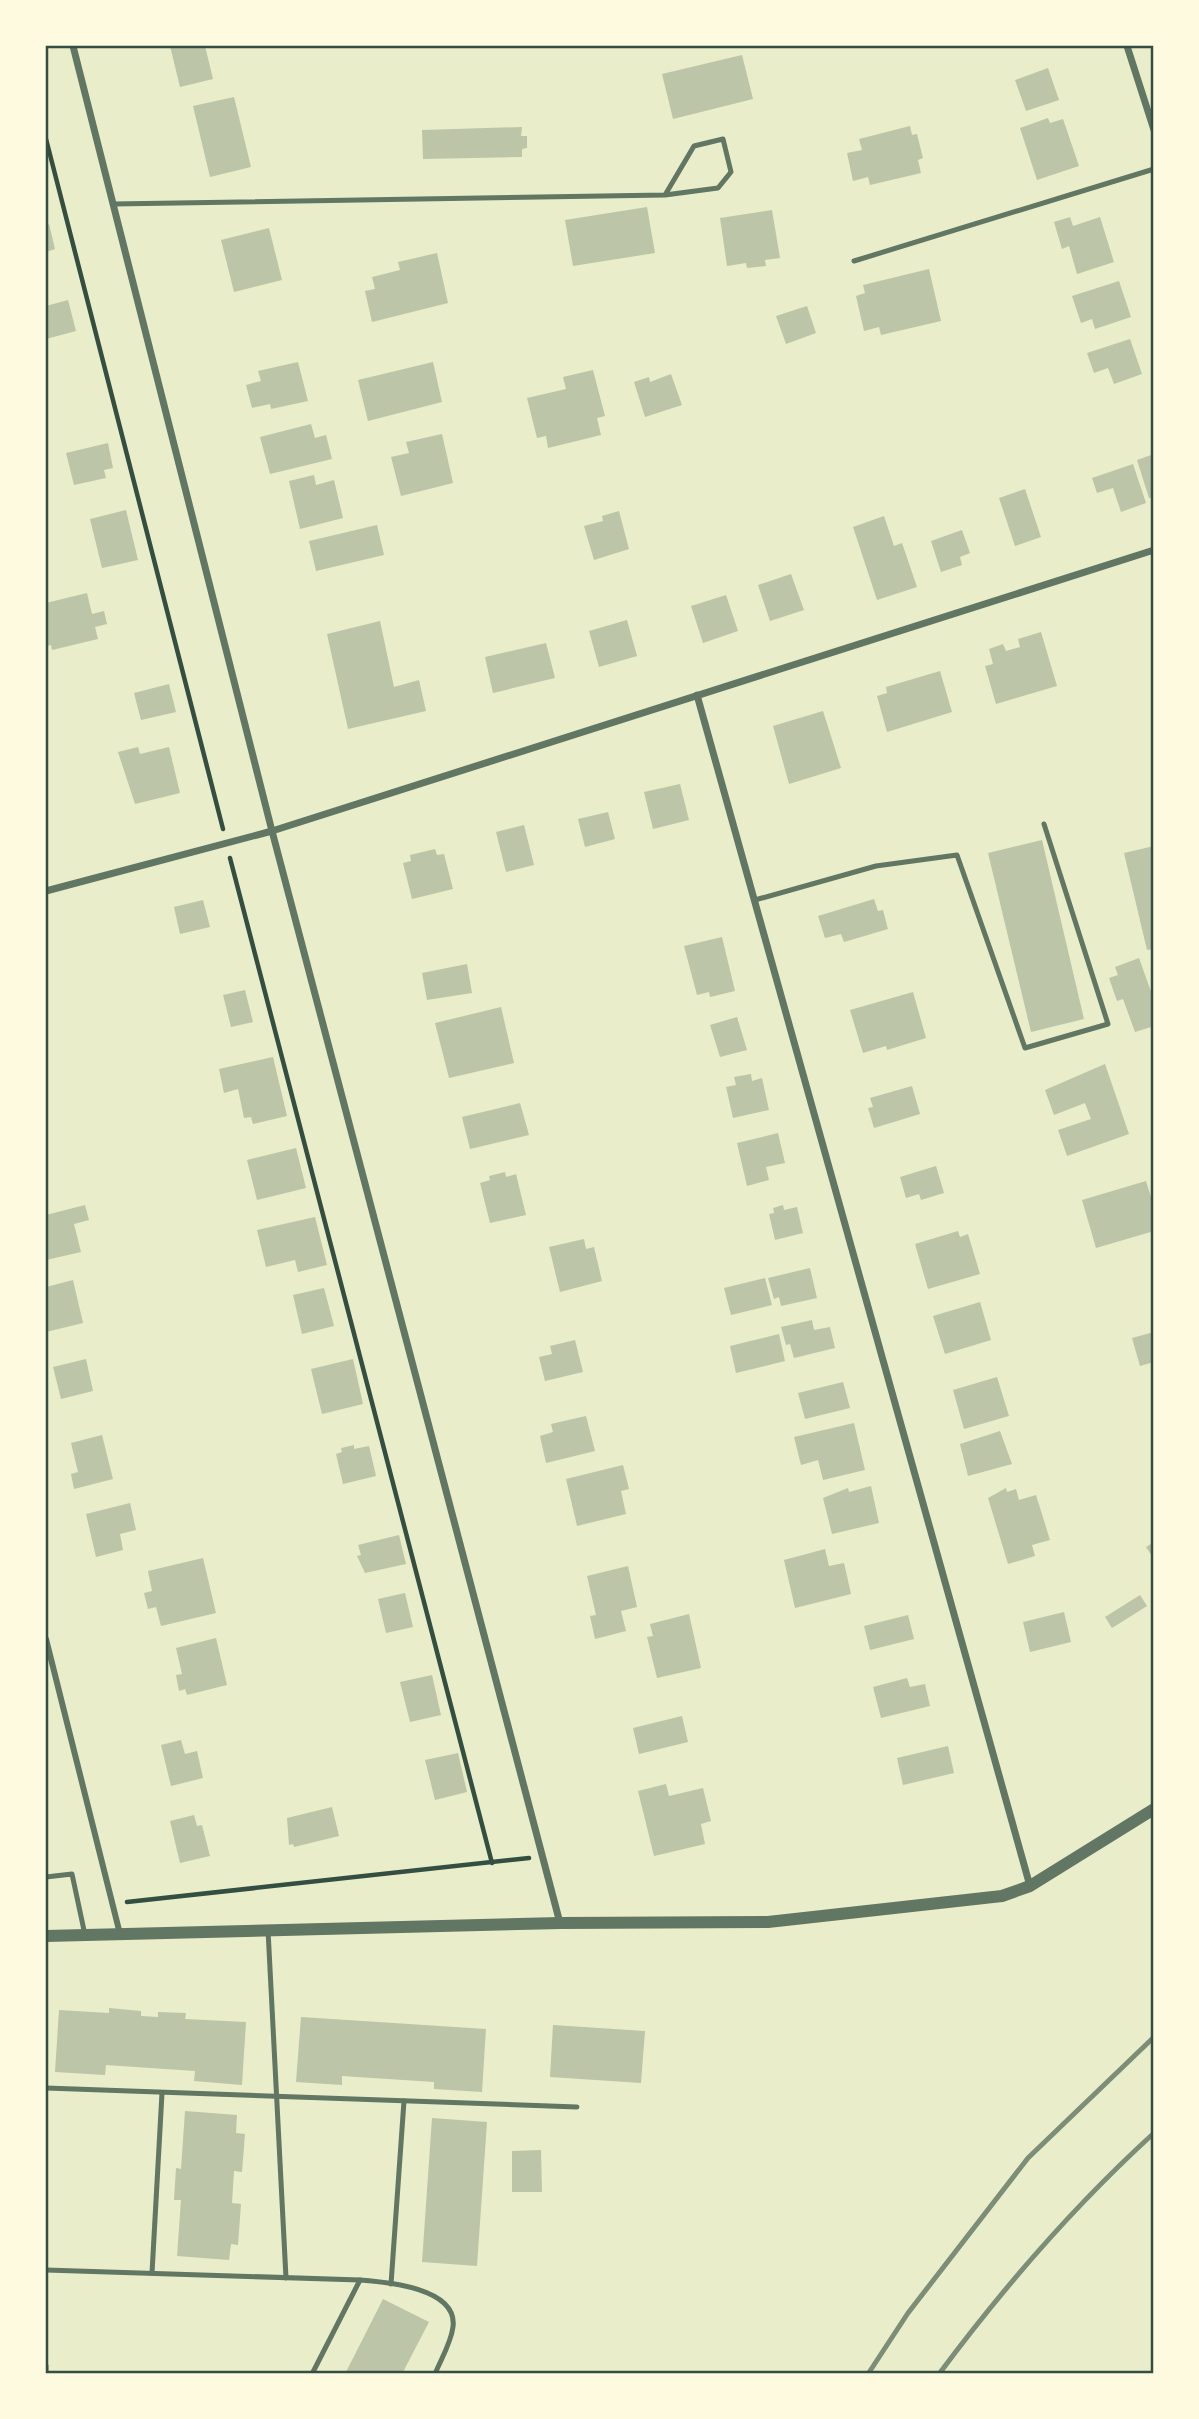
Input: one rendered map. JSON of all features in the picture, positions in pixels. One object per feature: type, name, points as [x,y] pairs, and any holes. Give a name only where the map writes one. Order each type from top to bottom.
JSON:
[{"type":"street","points":[[73,46],[272,831],[561,1923]]},
{"type":"street","points":[[1127,46],[1153,130]]},
{"type":"street","points":[[46,891],[272,831],[1153,550]]},
{"type":"street","points":[[697,695],[1030,1886]]},
{"type":"street","points":[[46,1639],[120,1934]]},
{"type":"street","points":[[46,1936],[561,1923],[768,1922],[1002,1896],[1030,1886],[1153,1809]]},
{"type":"lane","points":[[113,204],[665,195],[718,188],[731,172],[723,139],[694,146],[665,195]]},
{"type":"lane","points":[[854,261],[1153,169]]},
{"type":"lane","points":[[755,900],[876,866],[957,855],[1025,1048],[1108,1024],[1044,824]]},
{"type":"lane","points":[[46,1877],[72,1874],[85,1935]]},
{"type":"lane","points":[[268,1930],[286,2278]]},
{"type":"lane","points":[[46,2088],[577,2107]]},
{"type":"lane","points":[[152,2273],[162,2093]]},
{"type":"lane","points":[[391,2284],[404,2101]]},
{"type":"lane","points":[[46,2270],[360,2280],[391,2284],[440,2299],[451,2313],[451,2336],[435,2374]]},
{"type":"lane","points":[[312,2374],[360,2280]]},
{"type":"lane","points":[[46,2366],[46,2374]]},
{"type":"path","points":[[46,139],[492,1863]]},
{"type":"path","points":[[112,1903],[543,1857]]},
{"type":"building","points":[[170,46],[205,46],[213,79],[180,87]]},
{"type":"building","points":[[742,55],[753,99],[673,119],[662,74]]},
{"type":"building","points":[[1048,68],[1059,100],[1026,111],[1015,80]]},
{"type":"building","points":[[234,97],[251,167],[210,177],[193,106]]},
{"type":"building","points":[[1048,118],[1050,123],[1063,119],[1079,166],[1037,180],[1020,128]]},
{"type":"building","points":[[910,126],[912,135],[917,134],[923,158],[918,160],[921,173],[870,185],[868,177],[853,181],[847,153],[862,150],[859,139]]},
{"type":"building","points":[[522,127],[521,136],[527,136],[527,148],[522,149],[522,157],[423,159],[422,130]]},
{"type":"building","points":[[647,207],[655,253],[573,266],[565,220]]},
{"type":"building","points":[[772,210],[780,258],[765,260],[766,266],[747,268],[746,263],[727,266],[720,218]]},
{"type":"building","points":[[1070,217],[1073,226],[1100,217],[1114,262],[1077,274],[1069,246],[1062,249],[1054,222]]},
{"type":"building","points":[[49,224],[55,249],[46,252],[46,225]]},
{"type":"building","points":[[269,228],[282,280],[234,292],[221,240]]},
{"type":"building","points":[[437,253],[448,303],[372,322],[365,291],[375,289],[372,277],[400,270],[398,262]]},
{"type":"building","points":[[929,269],[941,321],[881,335],[879,327],[864,331],[856,296],[865,293],[863,285]]},
{"type":"building","points":[[1119,281],[1131,317],[1095,329],[1092,319],[1081,323],[1072,296]]},
{"type":"building","points":[[68,300],[76,331],[46,339],[46,306]]},
{"type":"building","points":[[807,306],[816,333],[786,344],[776,316]]},
{"type":"building","points":[[1130,339],[1142,374],[1114,384],[1108,368],[1094,373],[1087,353]]},
{"type":"building","points":[[298,362],[308,401],[271,409],[270,404],[252,408],[246,385],[261,381],[258,371]]},
{"type":"building","points":[[433,362],[442,402],[368,421],[358,380]]},
{"type":"building","points":[[593,370],[605,416],[597,418],[601,435],[548,448],[546,436],[537,438],[527,398],[566,389],[563,377]]},
{"type":"building","points":[[671,374],[682,405],[645,417],[634,382],[649,377],[650,382]]},
{"type":"building","points":[[311,424],[315,438],[326,435],[332,459],[270,474],[260,437]]},
{"type":"building","points":[[442,434],[453,483],[401,496],[391,457],[409,453],[406,442]]},
{"type":"building","points":[[108,443],[113,468],[104,470],[106,478],[74,485],[66,453]]},
{"type":"building","points":[[1154,454],[1154,497],[1149,498],[1137,460]]},
{"type":"building","points":[[1133,464],[1146,503],[1121,512],[1113,488],[1097,493],[1092,478]]},
{"type":"building","points":[[314,475],[316,485],[334,480],[343,518],[300,529],[289,481]]},
{"type":"building","points":[[1025,489],[1041,537],[1015,546],[999,498]]},
{"type":"building","points":[[126,510],[138,560],[102,568],[90,519]]},
{"type":"building","points":[[619,511],[629,549],[594,560],[584,526],[603,521],[602,516]]},
{"type":"building","points":[[884,516],[894,546],[902,543],[917,587],[877,600],[853,527]]},
{"type":"building","points":[[377,525],[384,555],[316,571],[309,541]]},
{"type":"building","points":[[962,530],[970,553],[960,557],[962,565],[941,572],[931,541]]},
{"type":"building","points":[[791,574],[804,610],[770,621],[758,585]]},
{"type":"building","points":[[87,593],[92,614],[104,611],[107,624],[95,627],[98,639],[52,650],[51,645],[46,646],[46,603]]},
{"type":"building","points":[[726,595],[738,631],[703,643],[691,606]]},
{"type":"building","points":[[627,620],[637,656],[599,667],[589,631]]},
{"type":"building","points":[[380,621],[394,687],[419,680],[426,711],[348,729],[327,634]]},
{"type":"building","points":[[1041,632],[1057,686],[996,704],[985,666],[993,664],[989,649],[1003,644],[1006,651],[1020,647],[1018,639]]},
{"type":"building","points":[[546,643],[555,678],[493,693],[485,657]]},
{"type":"building","points":[[940,671],[952,712],[887,732],[877,696],[887,693],[886,687]]},
{"type":"building","points":[[169,684],[176,712],[141,720],[134,693]]},
{"type":"building","points":[[823,711],[841,768],[789,784],[773,726]]},
{"type":"building","points":[[138,747],[140,754],[169,747],[180,793],[135,804],[118,752]]},
{"type":"building","points":[[680,784],[689,820],[653,829],[644,792]]},
{"type":"building","points":[[608,812],[615,839],[585,847],[578,819]]},
{"type":"building","points":[[524,825],[534,865],[506,872],[496,832]]},
{"type":"building","points":[[1042,840],[1084,1019],[1031,1032],[988,853]]},
{"type":"building","points":[[1154,846],[1154,949],[1147,950],[1124,853]]},
{"type":"building","points":[[435,849],[437,855],[444,854],[453,889],[412,899],[403,863],[411,861],[410,855]]},
{"type":"building","points":[[874,899],[878,911],[883,910],[888,929],[844,942],[841,934],[825,938],[818,916]]},
{"type":"building","points":[[203,900],[210,927],[180,934],[174,907]]},
{"type":"building","points":[[722,937],[735,991],[710,997],[709,992],[697,995],[684,946]]},
{"type":"building","points":[[1139,958],[1154,1000],[1154,1026],[1135,1032],[1123,999],[1117,1001],[1109,978],[1118,975],[1115,967]]},
{"type":"building","points":[[467,964],[472,993],[427,1000],[422,973]]},
{"type":"building","points":[[245,990],[253,1022],[231,1027],[223,995]]},
{"type":"building","points":[[913,992],[926,1038],[887,1050],[886,1046],[863,1053],[850,1010]]},
{"type":"building","points":[[501,1007],[514,1063],[449,1078],[435,1023]]},
{"type":"building","points":[[737,1017],[747,1050],[720,1057],[710,1025]]},
{"type":"building","points":[[273,1057],[287,1116],[253,1124],[251,1117],[244,1118],[238,1089],[224,1093],[219,1069]]},
{"type":"building","points":[[1105,1064],[1129,1134],[1067,1156],[1058,1130],[1091,1119],[1085,1103],[1054,1115],[1045,1090]]},
{"type":"building","points":[[751,1074],[752,1081],[762,1078],[769,1110],[733,1118],[726,1087],[736,1085],[734,1077]]},
{"type":"building","points":[[912,1086],[920,1114],[874,1128],[868,1108],[873,1107],[870,1098]]},
{"type":"building","points":[[520,1103],[529,1135],[470,1149],[462,1117]]},
{"type":"building","points":[[778,1133],[785,1163],[766,1167],[769,1180],[747,1186],[737,1143]]},
{"type":"building","points":[[296,1148],[306,1188],[257,1200],[247,1160]]},
{"type":"building","points":[[936,1166],[944,1193],[921,1200],[919,1194],[906,1198],[900,1177]]},
{"type":"building","points":[[505,1172],[506,1177],[516,1174],[526,1215],[490,1223],[480,1183],[490,1180],[489,1176]]},
{"type":"building","points":[[1146,1181],[1154,1207],[1154,1231],[1096,1248],[1082,1200]]},
{"type":"building","points":[[85,1205],[89,1220],[74,1224],[81,1252],[46,1260],[46,1215]]},
{"type":"building","points":[[783,1205],[784,1210],[797,1207],[803,1233],[775,1240],[769,1214],[774,1213],[773,1208]]},
{"type":"building","points":[[315,1217],[327,1265],[298,1272],[295,1260],[266,1267],[257,1230]]},
{"type":"building","points":[[958,1231],[960,1237],[968,1234],[980,1274],[928,1289],[915,1244]]},
{"type":"building","points":[[584,1239],[586,1249],[594,1247],[602,1281],[560,1292],[549,1247]]},
{"type":"building","points":[[810,1268],[817,1298],[781,1306],[779,1297],[774,1299],[768,1278]]},
{"type":"building","points":[[765,1278],[772,1305],[731,1315],[724,1288]]},
{"type":"building","points":[[73,1280],[83,1323],[46,1332],[46,1287]]},
{"type":"building","points":[[324,1288],[334,1326],[302,1334],[293,1295]]},
{"type":"building","points":[[980,1302],[991,1340],[945,1354],[933,1316]]},
{"type":"building","points":[[812,1320],[814,1330],[830,1327],[835,1348],[794,1358],[790,1344],[786,1345],[781,1327]]},
{"type":"building","points":[[1154,1332],[1154,1362],[1140,1366],[1132,1338]]},
{"type":"building","points":[[779,1334],[785,1361],[736,1373],[730,1346]]},
{"type":"building","points":[[575,1340],[583,1372],[545,1381],[539,1357],[552,1354],[550,1346]]},
{"type":"building","points":[[86,1359],[93,1391],[61,1399],[53,1367]]},
{"type":"building","points":[[353,1359],[363,1404],[322,1414],[311,1369]]},
{"type":"building","points":[[997,1377],[1009,1416],[964,1429],[953,1390]]},
{"type":"building","points":[[843,1382],[850,1408],[805,1419],[798,1393]]},
{"type":"building","points":[[586,1416],[595,1451],[546,1463],[540,1436],[553,1432],[551,1424]]},
{"type":"building","points":[[854,1423],[865,1470],[823,1480],[818,1460],[801,1465],[794,1437]]},
{"type":"building","points":[[1000,1431],[1012,1464],[968,1476],[960,1444]]},
{"type":"building","points":[[102,1435],[113,1479],[74,1489],[71,1474],[78,1472],[71,1443]]},
{"type":"building","points":[[354,1445],[354,1449],[369,1446],[376,1476],[343,1484],[336,1454],[342,1452],[341,1448]]},
{"type":"building","points":[[623,1465],[629,1489],[621,1491],[626,1514],[577,1526],[566,1479]]},
{"type":"building","points":[[871,1486],[879,1523],[832,1534],[823,1498],[848,1488],[849,1492]]},
{"type":"building","points":[[1006,1488],[1007,1492],[1016,1489],[1019,1500],[1036,1495],[1050,1540],[1032,1545],[1035,1556],[1008,1564],[988,1498]]},
{"type":"building","points":[[130,1503],[136,1530],[120,1534],[123,1550],[96,1557],[86,1514]]},
{"type":"building","points":[[399,1535],[406,1564],[365,1573],[357,1556],[361,1555],[358,1545]]},
{"type":"building","points":[[1154,1542],[1154,1559],[1146,1547]]},
{"type":"building","points":[[825,1549],[829,1566],[844,1563],[851,1594],[795,1608],[784,1560]]},
{"type":"building","points":[[203,1558],[216,1613],[161,1626],[156,1607],[148,1609],[144,1593],[152,1591],[148,1571]]},
{"type":"building","points":[[628,1566],[637,1607],[621,1611],[626,1631],[595,1639],[590,1616],[596,1615],[587,1576]]},
{"type":"building","points":[[405,1593],[413,1627],[386,1633],[378,1599]]},
{"type":"building","points":[[1140,1595],[1147,1606],[1112,1628],[1105,1617]]},
{"type":"building","points":[[1064,1612],[1071,1642],[1030,1652],[1023,1622]]},
{"type":"building","points":[[689,1614],[701,1668],[657,1678],[647,1637],[653,1636],[650,1624]]},
{"type":"building","points":[[908,1615],[914,1639],[870,1650],[864,1626]]},
{"type":"building","points":[[216,1638],[227,1685],[187,1695],[185,1689],[179,1691],[176,1675],[182,1674],[176,1648]]},
{"type":"building","points":[[432,1675],[441,1715],[410,1722],[400,1682]]},
{"type":"building","points":[[907,1678],[910,1687],[925,1684],[930,1706],[881,1718],[873,1687]]},
{"type":"building","points":[[682,1716],[688,1742],[639,1754],[633,1728]]},
{"type":"building","points":[[181,1740],[185,1754],[197,1751],[203,1778],[171,1786],[161,1745]]},
{"type":"building","points":[[948,1746],[954,1773],[903,1785],[897,1758]]},
{"type":"building","points":[[458,1753],[467,1792],[435,1800],[425,1760]]},
{"type":"building","points":[[666,1784],[669,1796],[703,1788],[711,1821],[701,1824],[705,1844],[654,1856],[638,1791]]},
{"type":"building","points":[[332,1807],[339,1836],[294,1847],[293,1844],[289,1845],[287,1818]]},
{"type":"building","points":[[194,1815],[197,1826],[202,1825],[210,1856],[180,1863],[170,1821]]},
{"type":"building","points":[[109,2008],[141,2011],[141,2016],[158,2017],[158,2012],[186,2013],[185,2019],[246,2022],[242,2085],[194,2081],[195,2071],[106,2065],[105,2075],[55,2072],[59,2010],[109,2013]]},
{"type":"building","points":[[301,2017],[486,2029],[482,2092],[434,2089],[434,2082],[342,2076],[342,2085],[296,2082]]},
{"type":"building","points":[[553,2025],[645,2031],[641,2083],[550,2077]]},
{"type":"building","points":[[185,2111],[237,2115],[236,2133],[245,2134],[242,2172],[234,2171],[232,2203],[241,2204],[238,2245],[231,2244],[229,2260],[177,2256],[181,2200],[174,2200],[176,2168],[181,2169]]},
{"type":"building","points":[[432,2118],[487,2122],[477,2266],[422,2262]]},
{"type":"building","points":[[541,2150],[542,2192],[512,2192],[512,2151]]},
{"type":"building","points":[[383,2299],[429,2322],[402,2374],[345,2374]]},
{"type":"railway","points":[[868,2374],[908,2313],[1028,2158],[1154,2037]]},
{"type":"railway","points":[[939,2374],[988,2310],[1041,2248],[1096,2189],[1154,2133]]}]
